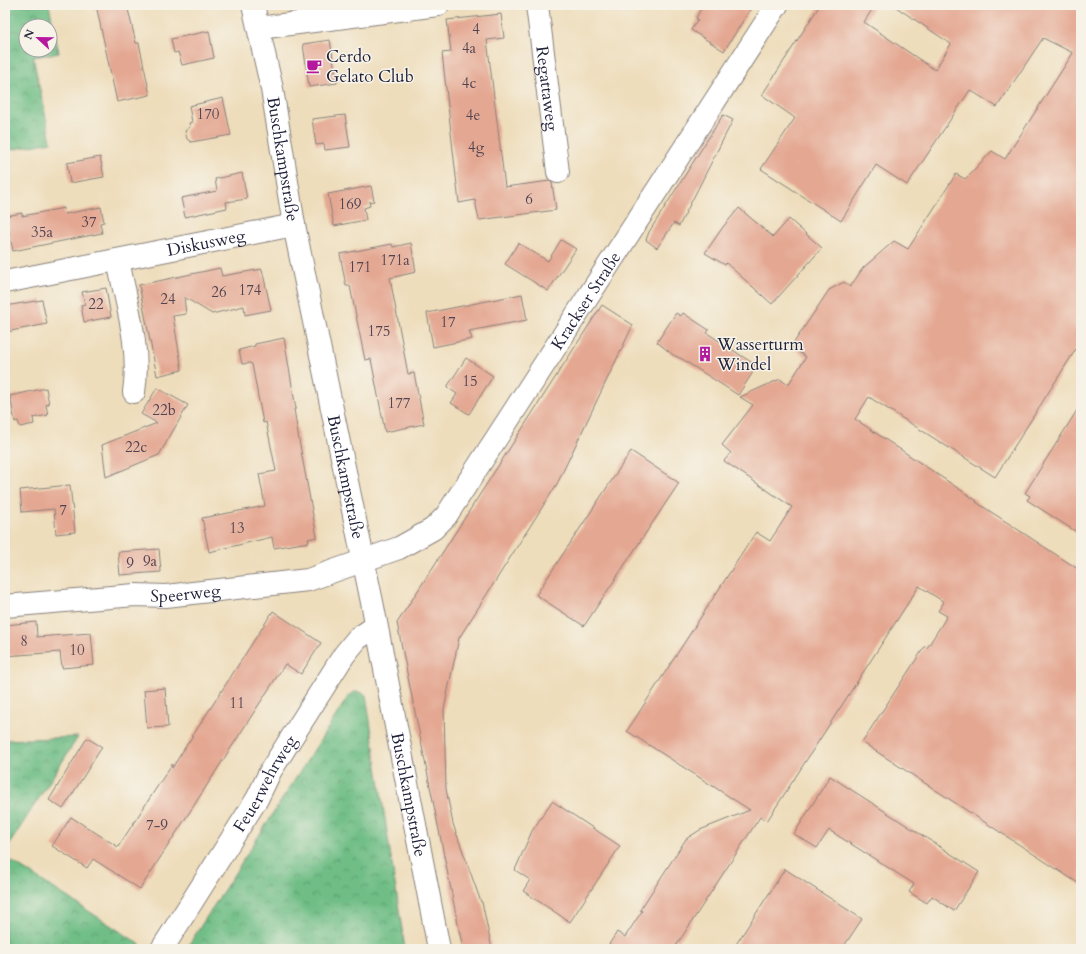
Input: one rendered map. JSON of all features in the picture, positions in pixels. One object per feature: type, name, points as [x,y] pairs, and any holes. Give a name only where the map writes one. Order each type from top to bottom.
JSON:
[{"type":"street","name":"Buschkampstraße","points":[[253,5],[259,28],[286,166],[294,225],[376,626],[439,949]]},
{"type":"street","points":[[259,28],[438,5]]},
{"type":"street","name":"Regattaweg","points":[[537,5],[558,172]]},
{"type":"street","name":"Krackser Straße","points":[[362,562],[399,548],[419,538],[433,530],[446,516],[778,5]]},
{"type":"street","name":"Diskusweg","points":[[5,282],[294,225]]},
{"type":"street","points":[[118,260],[135,345],[136,376],[134,392]]},
{"type":"street","name":"Speerweg","points":[[5,606],[135,594],[166,596],[296,582],[320,577],[362,562]]},
{"type":"street","name":"Feuerwehrweg","points":[[162,949],[257,799],[271,770],[344,655],[357,639],[376,626]]},
{"type":"green space","points":[[5,5],[49,5],[52,18],[18,18],[18,58],[33,58],[51,142],[5,151]]},
{"type":"green space","points":[[354,692],[360,692],[366,695],[405,949],[186,949],[348,697]]},
{"type":"green space","points":[[78,737],[5,851],[5,740]]},
{"type":"green space","points":[[5,857],[141,945],[139,949],[5,949]]},
{"type":"building","points":[[96,5],[127,5],[136,43],[139,43],[150,95],[117,102]]},
{"type":"building","points":[[703,5],[753,5],[724,51],[691,30],[698,19],[696,18]]},
{"type":"building","points":[[820,5],[875,5],[864,22],[935,70],[951,44],[893,5],[1081,5],[1081,341],[995,477],[869,397],[855,419],[977,501],[976,502],[1081,571],[1081,885],[862,742],[925,646],[927,648],[947,616],[938,611],[944,602],[919,586],[767,821],[760,817],[674,949],[606,949],[617,932],[625,937],[642,911],[640,910],[686,839],[700,830],[750,810],[627,731],[756,532],[770,541],[792,507],[724,461],[731,453],[722,445],[753,405],[740,397],[780,379],[788,385],[806,357],[791,347],[829,290],[844,282],[850,287],[863,268],[894,241],[908,249],[956,174],[965,179],[992,151],[1005,159],[1073,53],[1043,38],[997,107],[970,90],[907,185],[876,165],[841,221],[761,169],[795,118],[762,95]]},
{"type":"building","points":[[501,14],[504,38],[487,40],[505,187],[550,181],[552,183],[556,210],[479,220],[475,200],[459,203],[442,53],[451,52],[447,20]]},
{"type":"building","points":[[209,31],[214,58],[182,65],[178,52],[174,53],[171,39]]},
{"type":"building","points":[[330,40],[337,83],[309,87],[303,44]]},
{"type":"building","points":[[223,98],[231,135],[191,142],[187,139],[185,131],[190,127],[189,123],[192,122],[189,106]]},
{"type":"building","points":[[345,115],[350,147],[325,150],[324,144],[316,145],[312,119]]},
{"type":"building","points":[[723,115],[733,120],[679,226],[674,223],[657,248],[646,240],[649,232]]},
{"type":"building","points":[[100,157],[104,177],[70,183],[67,163]]},
{"type":"building","points":[[242,173],[247,199],[226,202],[227,208],[185,217],[181,198],[217,191],[215,179]]},
{"type":"building","points":[[371,186],[374,201],[369,202],[370,206],[364,208],[366,220],[334,226],[328,194]]},
{"type":"building","points":[[101,207],[104,222],[100,223],[102,233],[13,251],[6,216],[22,213],[22,216],[64,208],[65,214]]},
{"type":"building","points":[[739,208],[773,237],[789,219],[822,248],[772,304],[726,263],[725,265],[705,253],[723,227]]},
{"type":"building","points":[[561,240],[576,249],[548,291],[505,264],[518,243],[548,261]]},
{"type":"building","points":[[411,243],[416,272],[390,278],[408,374],[414,373],[424,424],[385,432],[371,359],[365,360],[350,286],[346,286],[340,254],[392,244],[393,247]]},
{"type":"building","points":[[220,268],[222,276],[262,269],[271,310],[245,315],[244,306],[212,314],[184,297],[186,314],[173,316],[182,370],[157,376],[139,285]]},
{"type":"building","points":[[106,288],[111,317],[84,322],[81,305],[85,304],[82,292]]},
{"type":"building","points":[[522,294],[527,320],[469,331],[472,339],[433,347],[427,313]]},
{"type":"building","points":[[42,300],[47,324],[6,332],[5,306]]},
{"type":"building","points":[[602,305],[633,325],[557,484],[459,638],[444,709],[446,789],[453,824],[482,902],[492,949],[463,949],[397,623]]},
{"type":"building","name":"Wasserturm Windel","points":[[676,313],[681,316],[683,313],[709,330],[707,333],[757,366],[738,395],[682,359],[673,355],[657,342]]},
{"type":"building","points":[[284,338],[296,409],[294,409],[299,440],[317,537],[308,539],[309,542],[274,548],[272,537],[209,552],[202,518],[265,506],[259,474],[276,471],[266,422],[263,423],[252,364],[242,364],[239,350],[255,346],[255,344]]},
{"type":"building","points":[[466,358],[493,376],[469,414],[451,403],[457,394],[447,387]]},
{"type":"building","points":[[46,388],[49,404],[46,405],[48,415],[33,418],[34,424],[20,427],[18,421],[15,422],[10,396]]},
{"type":"building","points":[[157,388],[188,405],[159,455],[106,477],[102,445],[157,423],[141,414]]},
{"type":"building","points":[[1081,404],[1081,535],[1027,500],[1030,496],[1025,493]]},
{"type":"building","points":[[631,451],[679,483],[584,626],[536,595]]},
{"type":"building","points":[[70,485],[75,532],[56,534],[54,509],[22,512],[20,490]]},
{"type":"building","points":[[159,549],[161,572],[120,575],[118,552]]},
{"type":"building","points":[[273,611],[321,643],[301,674],[285,664],[140,889],[93,859],[87,868],[52,846],[71,817],[118,847],[172,764],[172,768]]},
{"type":"building","points":[[36,622],[37,637],[91,633],[94,665],[62,668],[60,652],[5,656],[5,625]]},
{"type":"building","points":[[165,688],[168,727],[147,728],[144,690]]},
{"type":"building","points":[[87,738],[102,747],[63,809],[49,800]]},
{"type":"building","points":[[830,776],[979,872],[954,911],[932,896],[927,903],[909,892],[914,884],[829,830],[817,848],[794,834]]},
{"type":"building","points":[[552,801],[620,846],[570,922],[523,891],[530,880],[515,870],[532,831]]},
{"type":"building","points":[[785,869],[862,919],[842,949],[733,949]]},
{"type":"place","name":"Cerdo Gelato Club","points":[[314,66]]},
{"type":"place","name":"Wasserturm Windel","points":[[705,354]]}]
